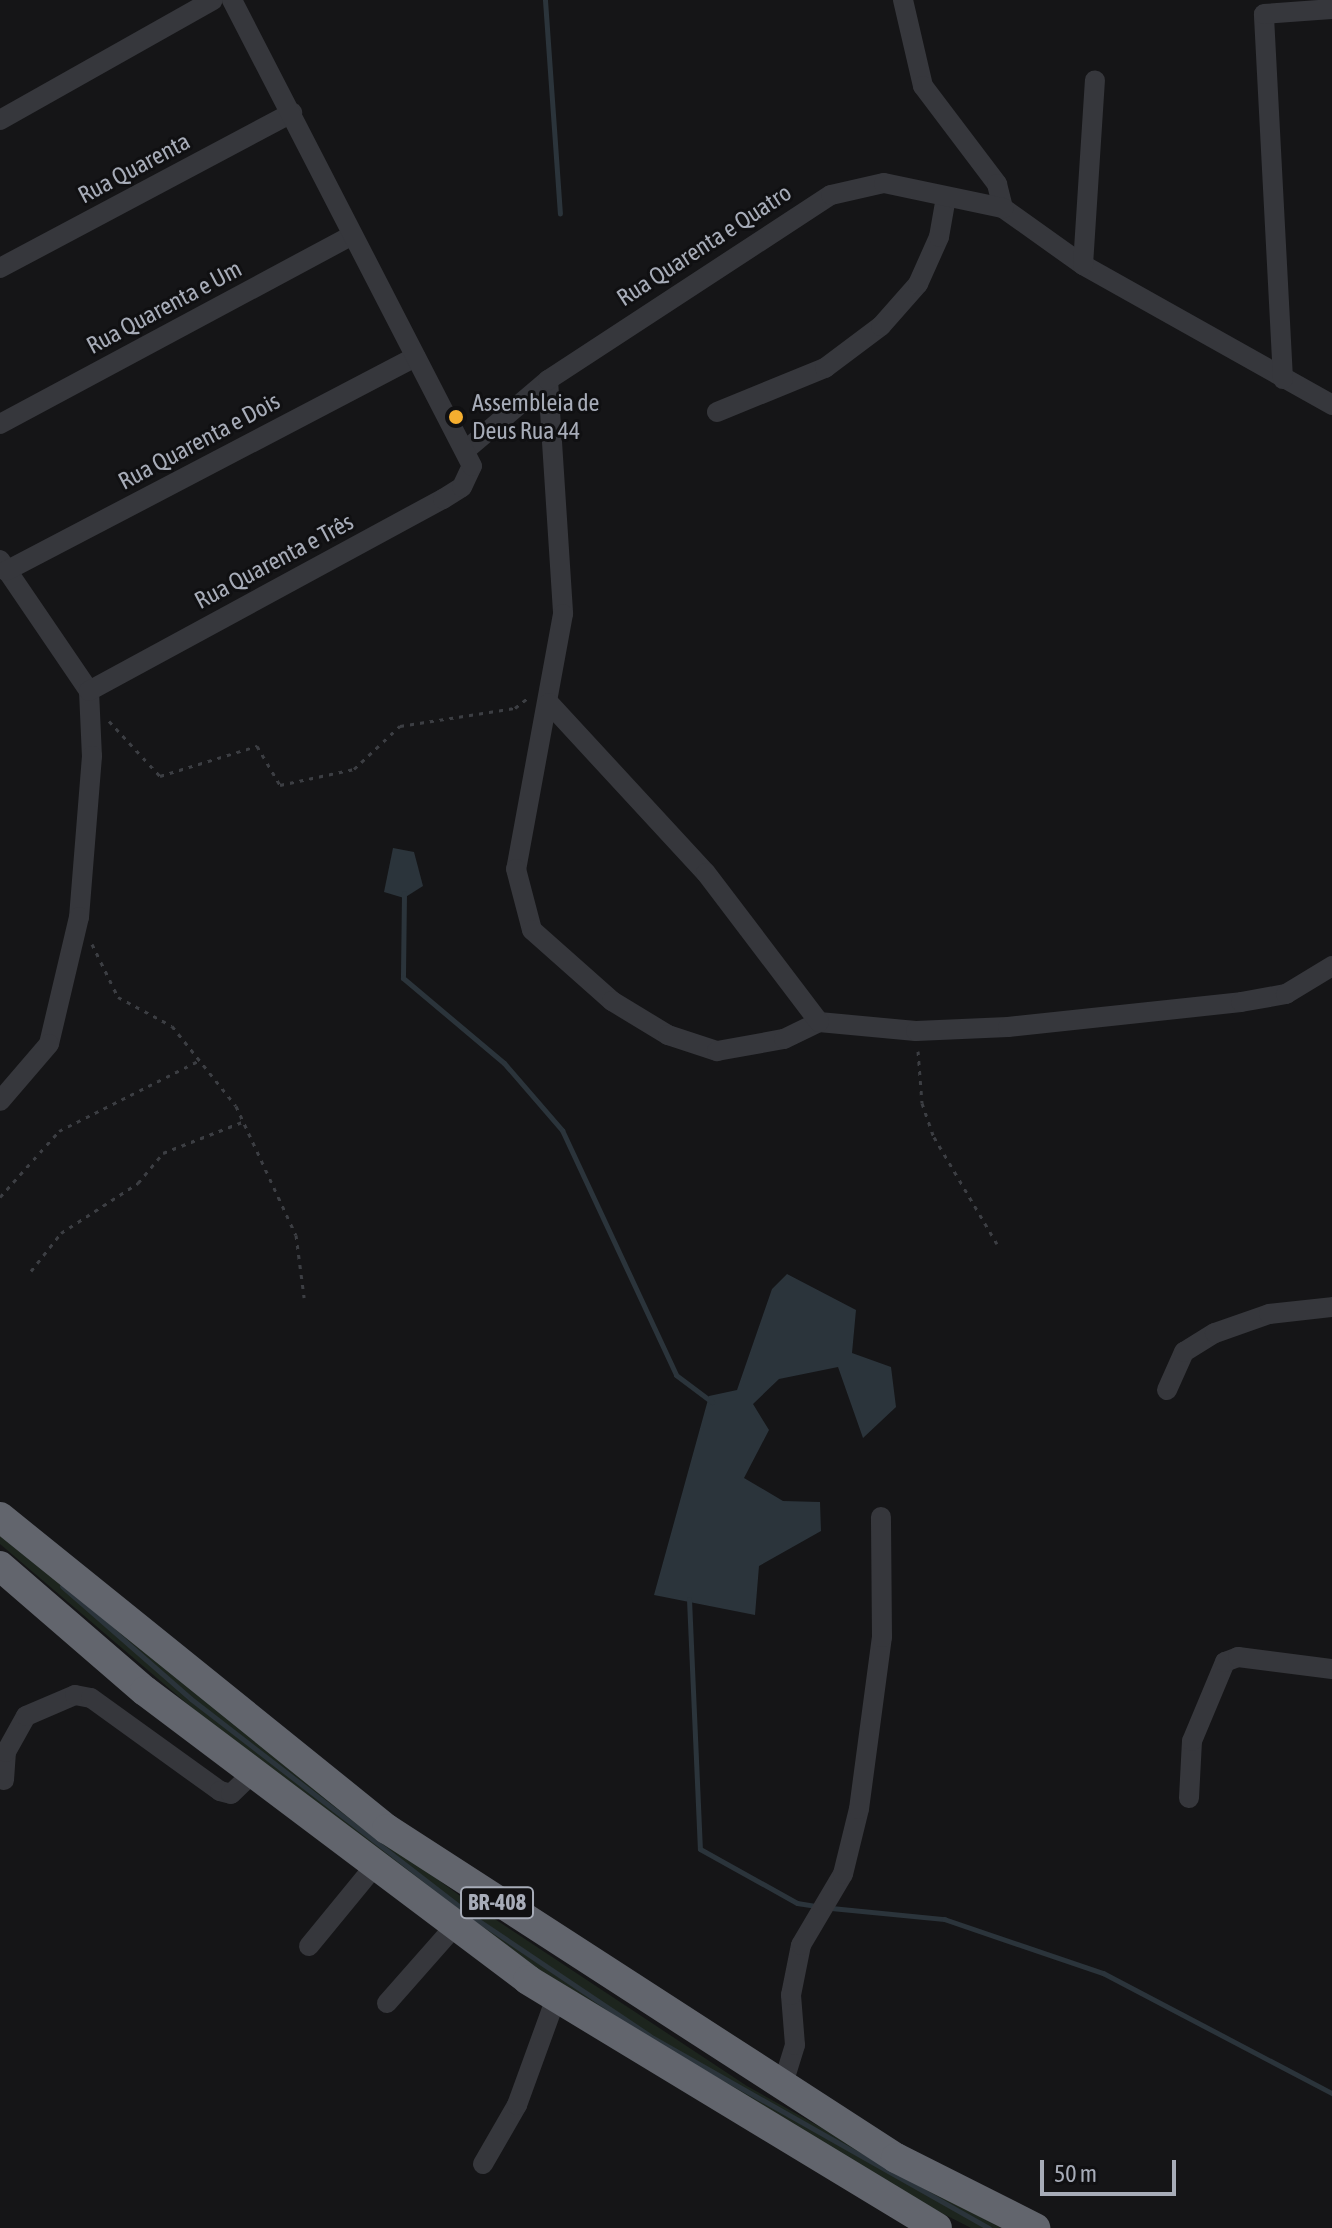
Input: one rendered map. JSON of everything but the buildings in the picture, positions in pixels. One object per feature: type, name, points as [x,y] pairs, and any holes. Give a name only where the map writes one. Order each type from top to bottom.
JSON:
[{"type":"highway","name":"BR-408","points":[[0,1517],[387,1829],[896,2158],[1035,2228]]},
{"type":"highway","name":"BR-408","points":[[0,1566],[252,1774],[454,1927],[556,1998],[937,2228]]},
{"type":"highway","points":[[714,2096],[764,2144],[910,2228]]},
{"type":"street","points":[[0,120],[213,0]]},
{"type":"street","points":[[232,0],[469,457]]},
{"type":"street","points":[[903,0],[923,86],[997,184],[1003,208],[1083,265],[1332,405]]},
{"type":"street","points":[[1283,379],[1263,7],[1332,9]]},
{"type":"street","points":[[1083,265],[1095,80]]},
{"type":"street","name":"Rua Quarenta","points":[[0,268],[292,113]]},
{"type":"street","name":"Rua Quarenta e Quatro","points":[[469,457],[548,380],[831,195],[884,183],[1003,208]]},
{"type":"street","points":[[717,412],[825,368],[881,326],[918,284],[939,237],[946,198]]},
{"type":"street","name":"Rua Quarenta e Um","points":[[0,424],[352,235]]},
{"type":"street","name":"Rua Quarenta e Dois","points":[[3,566],[416,357]]},
{"type":"street","points":[[548,380],[564,560],[549,703],[516,869],[532,930],[612,1001],[668,1035],[717,1051],[784,1039],[819,1022],[916,1031],[1241,1002],[1286,994],[1332,966]]},
{"type":"street","name":"Rua Quarenta e Três","points":[[89,691],[443,499],[462,487],[469,457]]},
{"type":"street","points":[[0,1101],[49,1044],[79,917],[91,813],[89,691],[3,566]]},
{"type":"street","points":[[549,703],[696,861],[819,1022]]},
{"type":"street","points":[[1167,1390],[1184,1352],[1215,1333],[1269,1314],[1332,1307]]},
{"type":"street","points":[[782,2087],[795,2045],[794,1973],[830,1895],[859,1809],[882,1637],[881,1517]]},
{"type":"street","points":[[1189,1798],[1192,1741],[1225,1662],[1238,1657],[1332,1669]]},
{"type":"street","points":[[4,1780],[6,1752],[26,1716],[75,1695],[91,1698],[220,1791],[231,1794],[252,1774]]},
{"type":"street","points":[[309,1946],[373,1868]]},
{"type":"street","points":[[387,2003],[454,1927]]},
{"type":"street","points":[[483,2164],[517,2105],[556,1998]]},
{"type":"path","points":[[89,691],[160,776],[257,746],[280,785],[354,769],[400,726],[515,708],[551,677]]},
{"type":"path","points":[[79,917],[118,997],[172,1026],[243,1122],[296,1235],[304,1297]]},
{"type":"path","points":[[916,1031],[922,1103],[934,1137],[997,1244]]},
{"type":"path","points":[[0,1197],[59,1131],[199,1060]]},
{"type":"path","points":[[31,1271],[61,1233],[138,1183],[163,1153],[243,1122]]},
{"type":"shaded area","points":[[393,848],[414,852],[423,886],[404,898],[384,892]]},
{"type":"shaded area","points":[[787,1274],[856,1310],[852,1353],[891,1367],[896,1407],[863,1438],[838,1367],[779,1379],[753,1404],[769,1430],[744,1478],[783,1501],[820,1502],[821,1531],[759,1566],[755,1615],[654,1595],[709,1396],[737,1390],[772,1289]]},
{"type":"shaded area","points":[[0,1524],[354,1818],[463,1898],[747,2086],[1001,2228],[971,2228],[920,2202],[573,1998],[226,1737],[0,1544]]},
{"type":"waterway","points":[[545,0],[560,213]]},
{"type":"waterway","points":[[404,893],[403,978],[504,1063],[562,1130],[676,1375],[712,1402]]},
{"type":"waterway","points":[[62,1586],[191,1699],[470,1915],[653,2038],[989,2228]]},
{"type":"waterway","points":[[689,1599],[700,1849],[797,1903],[817,1906]]},
{"type":"waterway","points":[[831,1908],[944,1919],[1103,1973],[1332,2093]]},
{"type":"place","name":"Assembleia de Deus Rua 44","points":[[456,417]]}]
